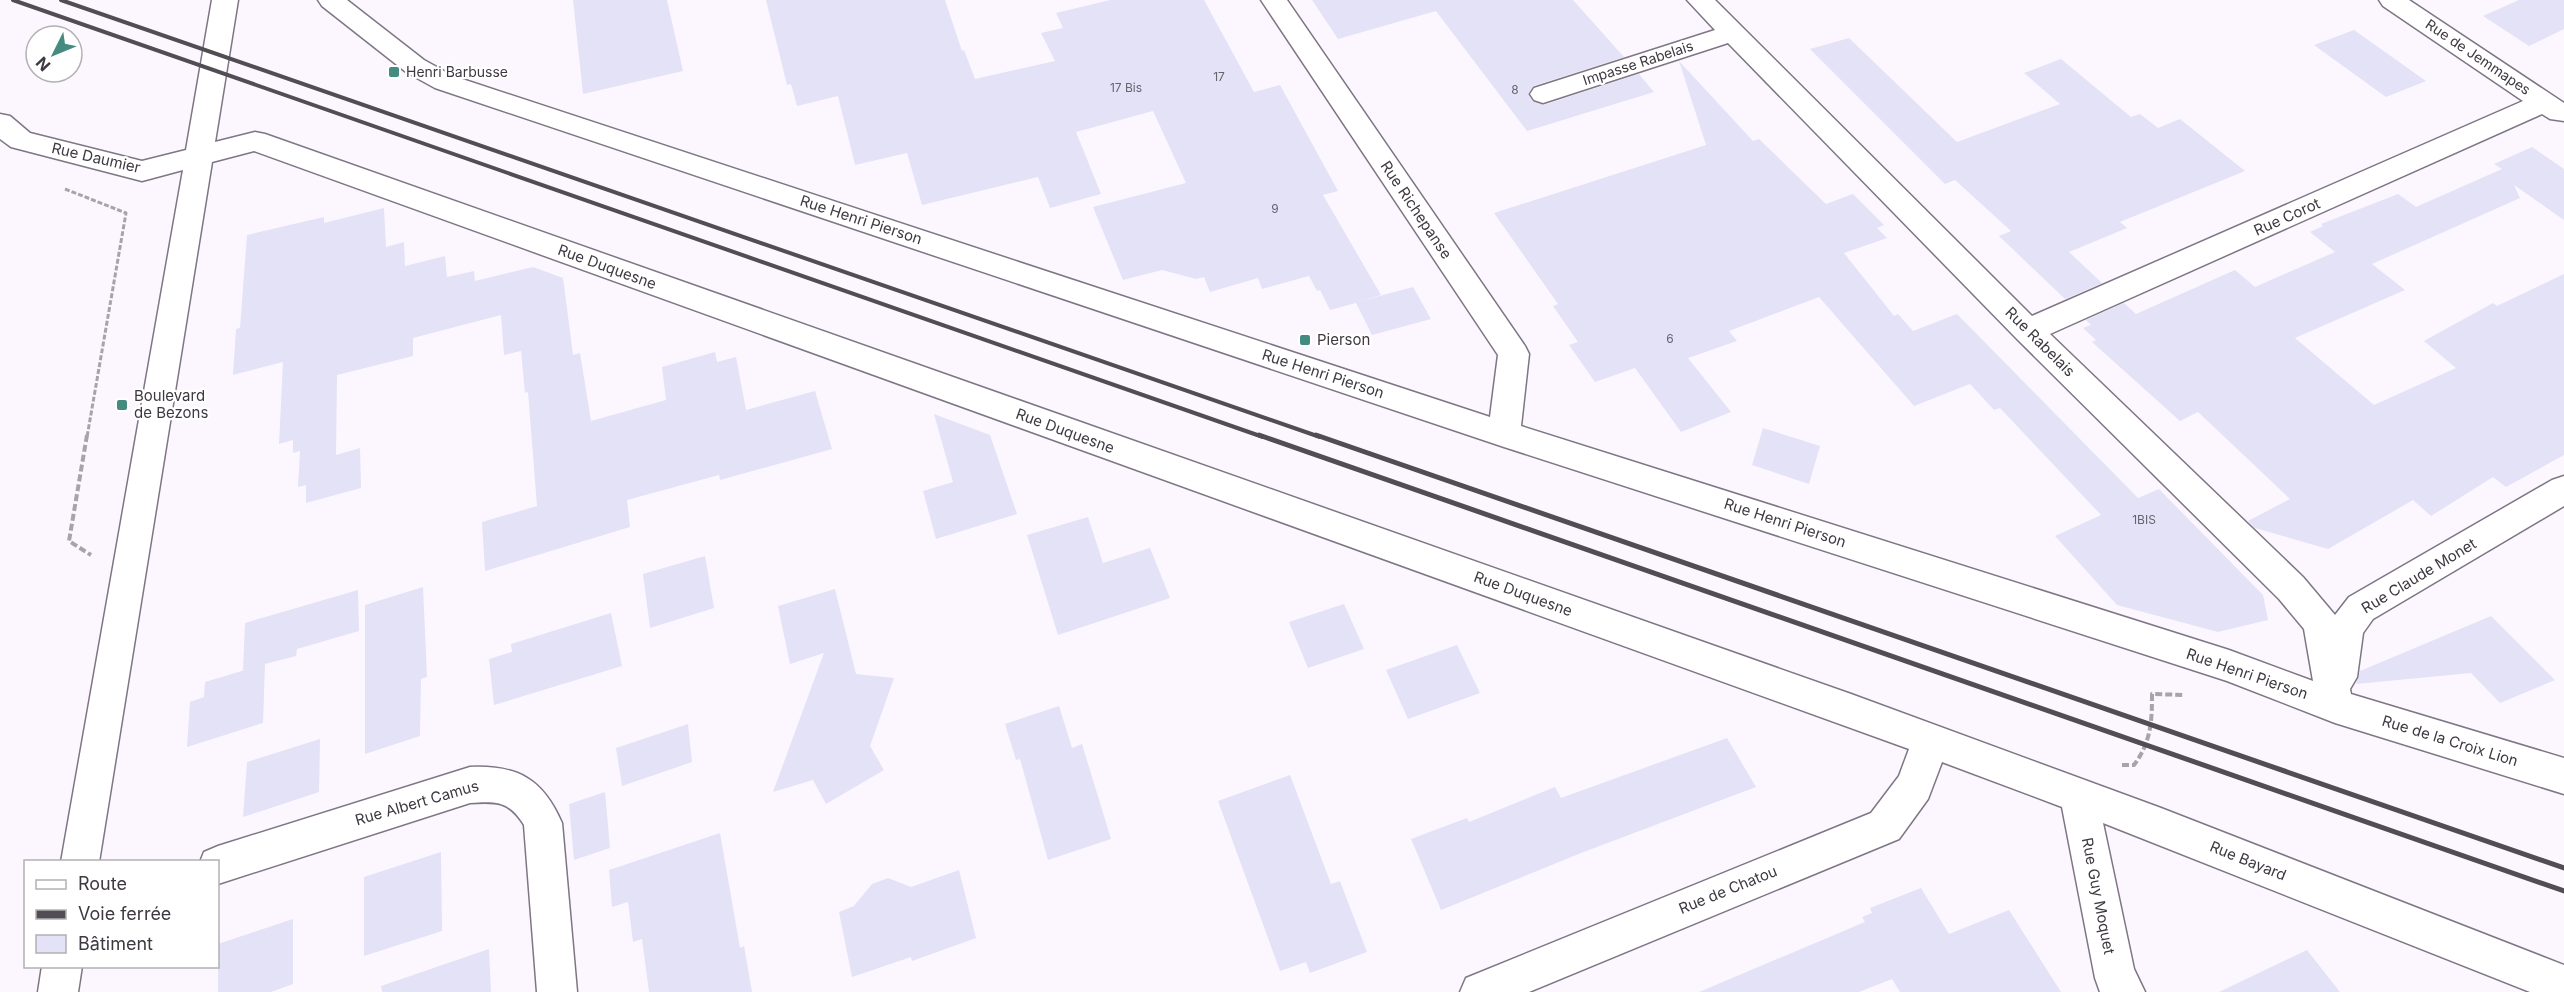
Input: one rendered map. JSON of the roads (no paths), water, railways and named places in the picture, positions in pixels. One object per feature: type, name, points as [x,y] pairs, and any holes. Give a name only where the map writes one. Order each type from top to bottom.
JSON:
[{"type":"street","points":[[80,860],[225,0]]},
{"type":"street","name":"Rue Henri Pierson","points":[[331,0],[415,66],[444,82],[1504,434],[2229,666],[2335,706]]},
{"type":"street","name":"Rue Richepanse","points":[[1274,0],[1514,354],[1504,434]]},
{"type":"street","name":"Rue Rabelais","points":[[1700,0],[2028,331],[2254,551],[2321,623],[2335,706]]},
{"type":"street","name":"Rue de Jemmapes","points":[[2392,0],[2555,109]]},
{"type":"street","name":"Impasse Rabelais","points":[[1543,94],[1733,33]]},
{"type":"street","name":"Rue Corot","points":[[2028,331],[2555,109]]},
{"type":"street","name":"Rue Daumier","points":[[0,123],[21,140],[142,171],[198,157]]},
{"type":"street","name":"Rue Duquesne","points":[[198,157],[255,141],[1930,741]]},
{"type":"street","name":"Rue Claude Monet","points":[[2335,706],[2346,628],[2361,608],[2564,490]]},
{"type":"street","name":"Rue de la Croix Lion","points":[[2335,706],[2564,776]]},
{"type":"street","name":"Rue Bayard","points":[[1930,741],[2161,826],[2560,986]]},
{"type":"street","name":"Rue de Chatou","points":[[1480,992],[1885,826],[1915,786],[1930,741]]},
{"type":"street","name":"Rue Albert Camus","points":[[219,865],[470,785],[495,783],[518,790],[534,804],[543,823],[557,992]]},
{"type":"street","name":"Rue Guy Moquet","points":[[2079,797],[2115,978],[2125,992]]},
{"type":"street","points":[[58,992],[62,968]]},
{"type":"railway","points":[[13,0],[1263,437]]},
{"type":"railway","points":[[61,0],[1320,437]]},
{"type":"railway","points":[[1259,435],[2564,891]]},
{"type":"railway","points":[[1316,435],[2564,868]]},
{"type":"place","name":"Henri Barbusse","points":[[394,72]]},
{"type":"place","name":"Pierson","points":[[1305,340]]},
{"type":"place","name":"Boulevard de Bezons","points":[[122,405]]}]
